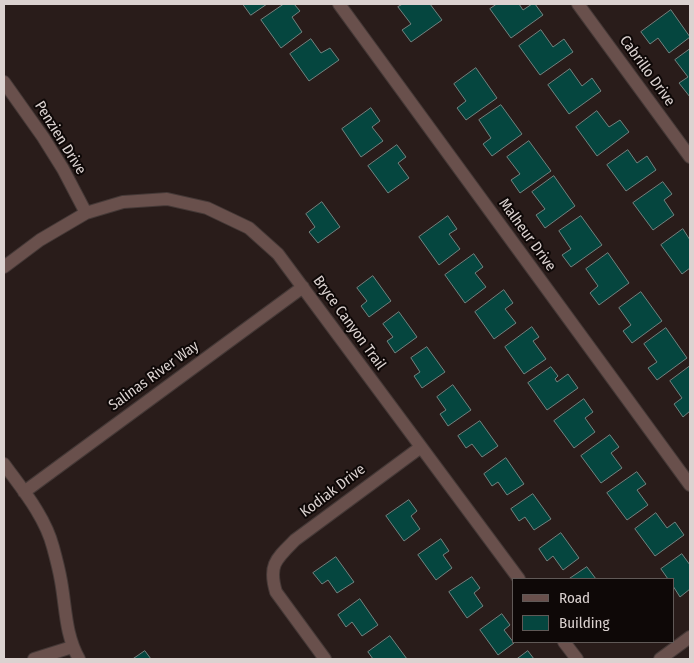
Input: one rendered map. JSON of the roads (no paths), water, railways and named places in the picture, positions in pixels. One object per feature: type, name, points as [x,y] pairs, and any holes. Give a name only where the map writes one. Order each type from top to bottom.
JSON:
[{"type":"street","name":"Malheur Drive","points":[[339,4],[690,485]]},
{"type":"street","name":"Cabrillo Drive","points":[[578,4],[690,157]]},
{"type":"street","name":"Penzien Drive","points":[[4,82],[43,137],[86,213]]},
{"type":"street","name":"Bryce Canyon Trail","points":[[4,267],[40,240],[86,213],[123,202],[167,199],[207,208],[249,228],[278,254],[518,578]]},
{"type":"street","name":"Salinas River Way","points":[[24,492],[303,287]]},
{"type":"street","name":"Kodiak Drive","points":[[325,659],[276,592],[272,569],[278,557],[295,540],[421,447]]},
{"type":"street","points":[[4,464],[41,518],[53,544],[72,647],[79,659]]},
{"type":"street","points":[[660,659],[690,637]]},
{"type":"street","points":[[565,643],[577,659]]},
{"type":"street","points":[[34,659],[72,647]]}]
